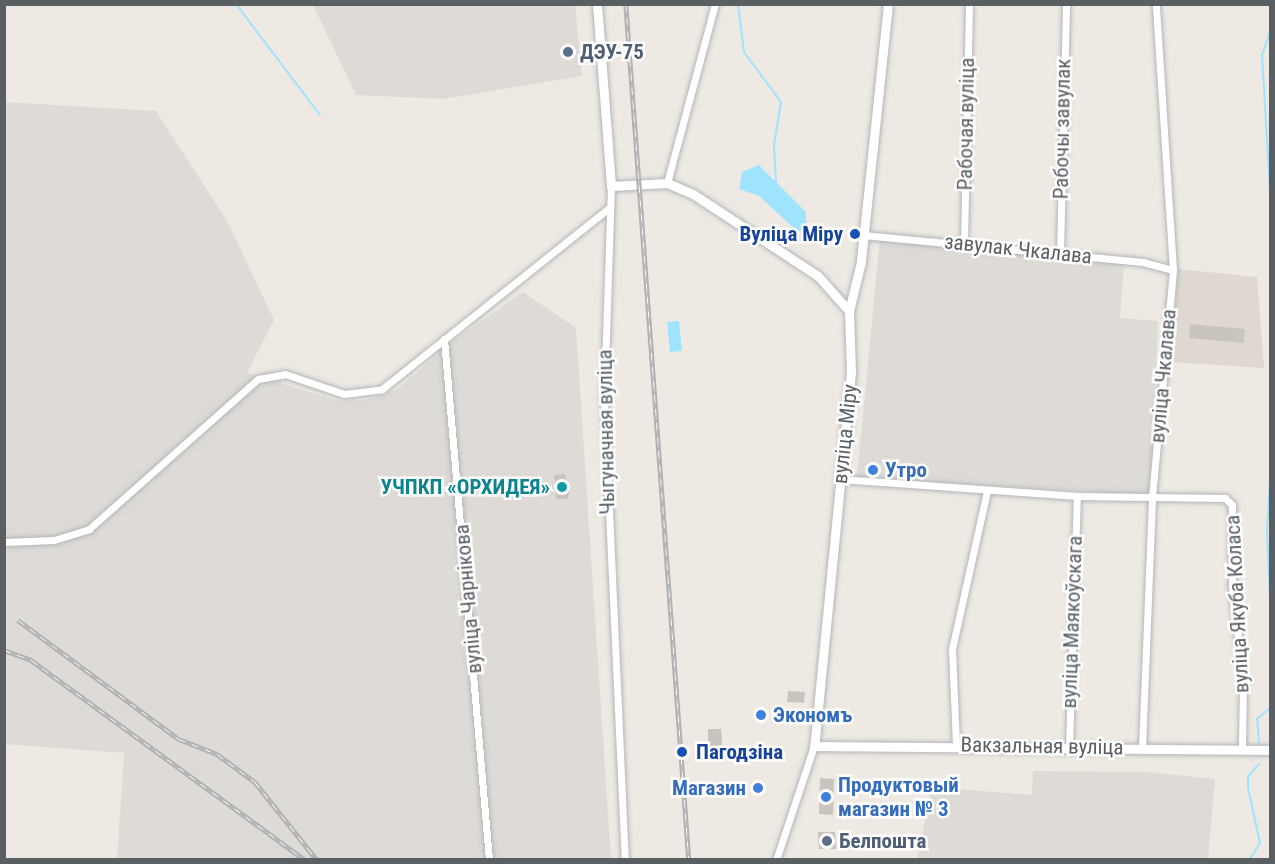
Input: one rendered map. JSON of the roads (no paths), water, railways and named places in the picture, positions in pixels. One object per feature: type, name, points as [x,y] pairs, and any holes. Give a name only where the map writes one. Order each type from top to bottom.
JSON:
[{"type":"street","name":"Чыгуначная вуліца","points":[[597,4],[611,186],[604,401],[625,860]]},
{"type":"street","points":[[667,183],[715,4]]},
{"type":"street","name":"вуліца Міру","points":[[776,860],[814,746],[854,335],[849,311],[862,235],[888,4]]},
{"type":"street","name":"Рабочая вуліца","points":[[964,243],[969,4]]},
{"type":"street","name":"Рабочы завулак","points":[[1060,253],[1066,4]]},
{"type":"street","name":"вуліца Чкалава","points":[[1142,748],[1152,497],[1173,270],[1155,4]]},
{"type":"street","points":[[611,186],[667,183],[693,194],[772,243],[824,282],[849,311]]},
{"type":"street","points":[[4,542],[54,540],[89,529],[258,379],[285,374],[344,394],[371,394],[609,208]]},
{"type":"street","name":"завулак Чкалава","points":[[862,235],[1060,253],[1173,270]]},
{"type":"street","name":"вуліца Чарнікова","points":[[444,339],[489,860]]},
{"type":"street","name":"вуліца Якуба Коласа","points":[[840,479],[1077,496],[1225,498],[1232,505],[1232,585],[1243,683],[1242,749]]},
{"type":"street","points":[[956,745],[952,649],[987,491]]},
{"type":"street","name":"вуліца Маякоўскага","points":[[1069,748],[1077,496]]},
{"type":"street","name":"Вакзальная вуліца","points":[[814,746],[956,745],[1270,750]]},
{"type":"water","points":[[759,165],[805,211],[807,226],[798,232],[759,196],[739,189],[742,172]]},
{"type":"water","points":[[679,321],[682,351],[670,352],[667,322]]},
{"type":"waterway","points":[[236,4],[320,115]]},
{"type":"waterway","points":[[738,4],[744,52],[781,102],[774,145],[776,184]]},
{"type":"waterway","points":[[1270,32],[1262,55],[1270,191]]},
{"type":"waterway","points":[[1270,480],[1267,531],[1270,596]]},
{"type":"waterway","points":[[1259,745],[1257,719],[1270,708]]},
{"type":"waterway","points":[[1249,860],[1260,843],[1248,788],[1248,777],[1259,764]]},
{"type":"railway","points":[[626,4],[689,860]]},
{"type":"railway","points":[[18,620],[179,739],[217,754],[255,782],[317,860]]},
{"type":"railway","points":[[4,650],[31,660],[305,860]]},
{"type":"place","name":"ДЭУ-75","points":[[568,52]]},
{"type":"place","name":"Вуліца Міру","points":[[855,234]]},
{"type":"place","name":"Утро","points":[[873,470]]},
{"type":"place","name":"УЧПКП «ОРХИДЕЯ»","points":[[562,487]]},
{"type":"place","name":"Экономъ","points":[[761,715]]},
{"type":"place","name":"Пагодзіна","points":[[682,752]]},
{"type":"place","name":"Магазин","points":[[758,788]]},
{"type":"place","name":"Продуктовый магазин № 3","points":[[826,797]]},
{"type":"place","name":"Белпошта","points":[[827,841]]}]
